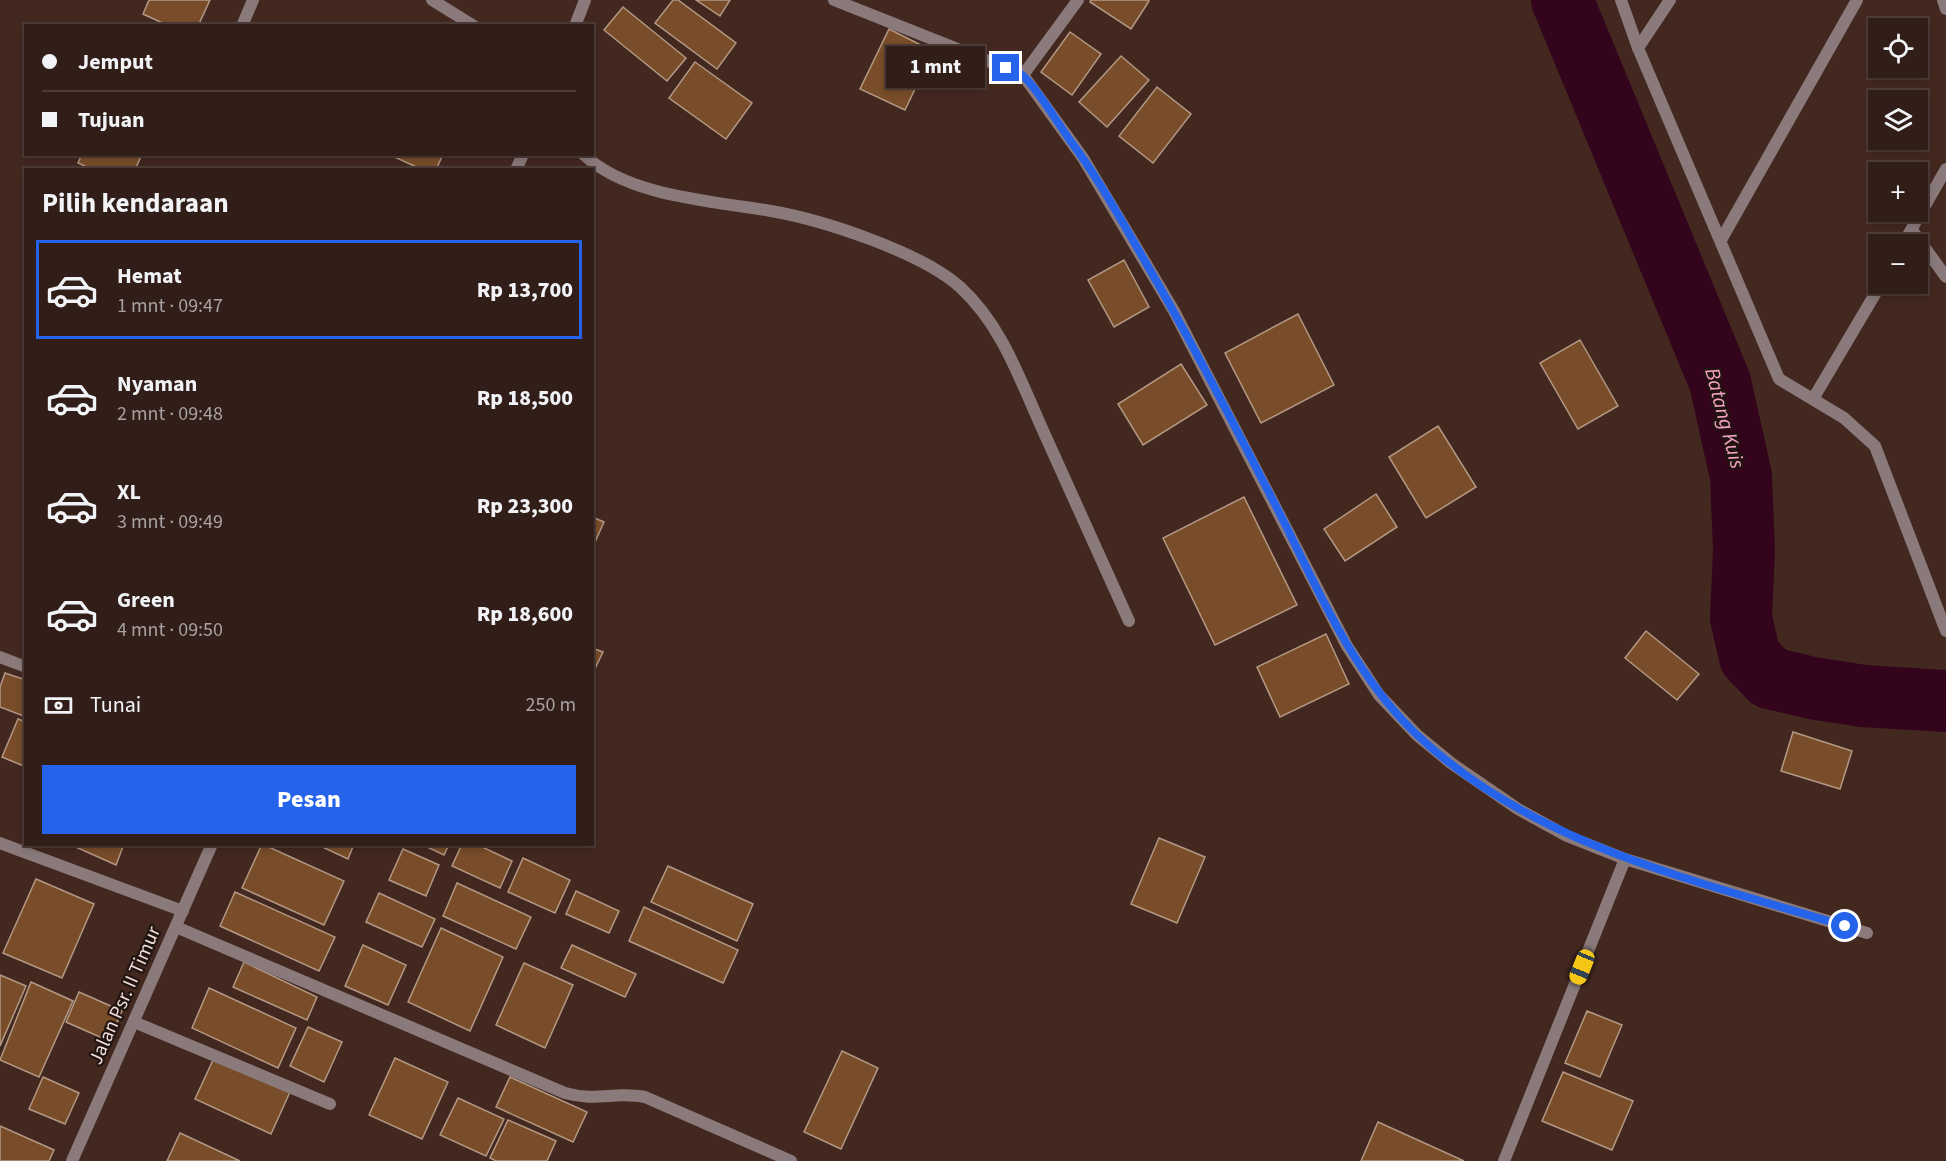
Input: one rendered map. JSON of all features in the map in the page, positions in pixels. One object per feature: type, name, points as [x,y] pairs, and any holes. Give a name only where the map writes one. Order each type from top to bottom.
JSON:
[{"type":"street","points":[[243,24],[253,0]]},
{"type":"street","points":[[432,0],[471,24]]},
{"type":"street","points":[[576,24],[585,0]]},
{"type":"street","points":[[834,0],[1023,75],[1083,158],[1168,301],[1213,383],[1347,646],[1379,695],[1417,735],[1442,756],[1509,803],[1568,836],[1625,859],[1867,933]]},
{"type":"street","points":[[1023,75],[1078,0]]},
{"type":"street","points":[[1621,0],[1638,48],[1779,379],[1844,418],[1875,446],[1946,631]]},
{"type":"street","points":[[1638,48],[1670,0]]},
{"type":"street","points":[[1721,240],[1857,0]]},
{"type":"street","points":[[1942,0],[1946,9]]},
{"type":"street","points":[[585,156],[593,164],[617,177],[644,186],[682,196],[776,212],[828,226],[929,266],[959,286],[996,326],[1129,621]]},
{"type":"street","points":[[1909,234],[1946,169]]},
{"type":"street","points":[[1912,230],[1946,277]]},
{"type":"street","points":[[1813,399],[1875,294]]},
{"type":"street","points":[[0,657],[24,666]]},
{"type":"street","points":[[0,843],[183,911]]},
{"type":"street","name":"Jalan Psr. II Timur","points":[[72,1161],[211,846]]},
{"type":"street","points":[[1504,1161],[1625,859]]},
{"type":"street","points":[[176,927],[565,1093],[594,1099],[631,1094],[645,1097],[791,1161]]},
{"type":"street","points":[[134,1022],[330,1104]]},
{"type":"building","points":[[149,0],[210,0],[199,24],[165,24],[143,14]]},
{"type":"building","points":[[673,0],[678,0],[736,43],[717,69],[655,23]]},
{"type":"building","points":[[696,0],[730,0],[720,16]]},
{"type":"building","points":[[1091,0],[1149,1],[1131,29],[1090,2]]},
{"type":"building","points":[[623,7],[686,58],[667,81],[604,30]]},
{"type":"building","points":[[889,29],[933,51],[905,110],[860,89]]},
{"type":"building","points":[[1070,32],[1101,54],[1072,95],[1041,72]]},
{"type":"building","points":[[1121,56],[1149,80],[1107,127],[1079,102]]},
{"type":"building","points":[[695,62],[752,103],[726,139],[669,98]]},
{"type":"building","points":[[1157,87],[1191,114],[1153,163],[1119,136]]},
{"type":"building","points":[[81,156],[141,156],[136,168],[89,168],[78,163]]},
{"type":"building","points":[[392,156],[442,156],[437,168],[419,168]]},
{"type":"building","points":[[1124,260],[1149,307],[1114,327],[1088,280]]},
{"type":"building","points":[[1298,314],[1334,385],[1261,423],[1225,353]]},
{"type":"building","points":[[1580,340],[1618,406],[1578,429],[1540,363]]},
{"type":"building","points":[[1181,364],[1207,405],[1143,445],[1118,404]]},
{"type":"building","points":[[1438,426],[1476,487],[1426,518],[1389,457]]},
{"type":"building","points":[[1376,494],[1397,527],[1345,561],[1324,529]]},
{"type":"building","points":[[1244,497],[1297,605],[1215,645],[1163,538]]},
{"type":"building","points":[[594,518],[604,522],[594,544]]},
{"type":"building","points":[[1646,631],[1699,674],[1677,700],[1625,658]]},
{"type":"building","points":[[1326,634],[1349,684],[1280,717],[1257,667]]},
{"type":"building","points":[[594,649],[603,652],[594,671]]},
{"type":"building","points":[[5,673],[24,679],[24,716],[0,707],[0,687]]},
{"type":"building","points":[[18,719],[24,721],[24,766],[2,757]]},
{"type":"building","points":[[1793,732],[1852,751],[1840,789],[1781,771]]},
{"type":"building","points":[[1159,838],[1205,857],[1177,923],[1131,904]]},
{"type":"building","points":[[73,846],[123,846],[116,865]]},
{"type":"building","points":[[261,846],[266,846],[344,881],[324,925],[242,888]]},
{"type":"building","points":[[320,846],[353,846],[348,859]]},
{"type":"building","points":[[425,846],[448,846],[444,855]]},
{"type":"building","points":[[461,846],[480,846],[512,861],[500,888],[452,866]]},
{"type":"building","points":[[403,849],[439,865],[426,896],[389,880]]},
{"type":"building","points":[[523,858],[570,880],[555,913],[508,892]]},
{"type":"building","points":[[668,866],[753,904],[737,941],[651,902]]},
{"type":"building","points":[[36,879],[94,904],[62,978],[3,953]]},
{"type":"building","points":[[457,883],[531,917],[516,949],[443,916]]},
{"type":"building","points":[[576,891],[619,911],[609,933],[566,914]]},
{"type":"building","points":[[235,892],[335,937],[319,971],[220,926]]},
{"type":"building","points":[[379,893],[435,919],[422,947],[366,922]]},
{"type":"building","points":[[644,907],[738,950],[723,983],[629,941]]},
{"type":"building","points":[[441,928],[503,957],[470,1031],[408,1002]]},
{"type":"building","points":[[363,945],[406,965],[388,1005],[345,986]]},
{"type":"building","points":[[572,945],[636,974],[625,997],[561,968]]},
{"type":"building","points":[[244,962],[317,997],[307,1020],[233,987]]},
{"type":"building","points":[[524,963],[573,985],[545,1048],[496,1025]]},
{"type":"building","points":[[0,975],[26,986],[0,1046]]},
{"type":"building","points":[[31,982],[73,1001],[39,1077],[0,1060]]},
{"type":"building","points":[[209,988],[296,1028],[278,1068],[192,1028]]},
{"type":"building","points":[[79,992],[122,1011],[109,1041],[66,1022]]},
{"type":"building","points":[[1587,1011],[1622,1025],[1600,1077],[1565,1063]]},
{"type":"building","points":[[308,1027],[342,1042],[324,1082],[290,1066]]},
{"type":"building","points":[[842,1051],[878,1068],[841,1149],[804,1132]]},
{"type":"building","points":[[214,1058],[290,1092],[271,1134],[195,1099]]},
{"type":"building","points":[[395,1058],[448,1082],[422,1139],[369,1115]]},
{"type":"building","points":[[1563,1072],[1633,1101],[1612,1150],[1542,1121]]},
{"type":"building","points":[[43,1077],[79,1093],[65,1124],[29,1109]]},
{"type":"building","points":[[510,1077],[587,1112],[573,1142],[496,1107]]},
{"type":"building","points":[[458,1098],[504,1119],[486,1156],[440,1135]]},
{"type":"building","points":[[508,1120],[556,1141],[547,1161],[496,1161],[490,1158]]},
{"type":"building","points":[[1378,1122],[1464,1161],[1361,1161]]},
{"type":"building","points":[[0,1126],[54,1150],[49,1161],[0,1161]]},
{"type":"building","points":[[180,1133],[240,1161],[167,1161]]},
{"type":"waterway","name":"Batang Kuis","points":[[1562,0],[1720,382],[1741,476],[1744,551],[1741,618],[1750,657],[1770,678],[1812,688],[1863,696],[1946,701]]},
{"type":"route","points":[[1006,68],[1023,75],[1083,158],[1174,311],[1213,383],[1347,646],[1379,695],[1417,735],[1451,763],[1504,800],[1568,836],[1625,859],[1845,926]]}]
